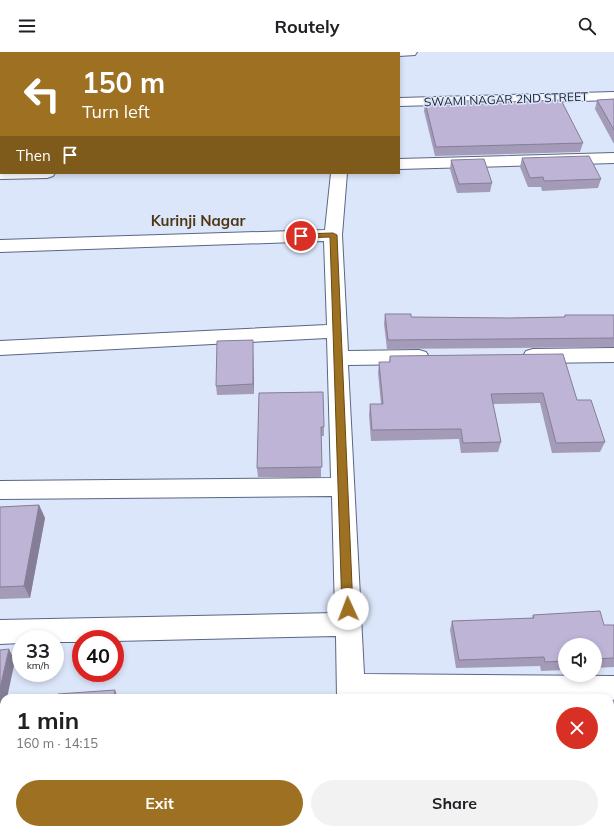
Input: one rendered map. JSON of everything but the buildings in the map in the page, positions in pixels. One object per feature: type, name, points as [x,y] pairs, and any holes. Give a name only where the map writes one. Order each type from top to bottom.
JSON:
[{"type":"street","points":[[400,52],[410,52]]},
{"type":"street","name":"SWAMI NAGAR 2ND STREET","points":[[400,102],[614,96]]},
{"type":"street","points":[[400,164],[614,158]]},
{"type":"street","points":[[339,174],[333,235],[351,692],[614,689]]},
{"type":"street","points":[[0,246],[333,235]]},
{"type":"street","points":[[0,348],[337,331]]},
{"type":"street","points":[[511,356],[614,354]]},
{"type":"street","points":[[338,358],[440,357]]},
{"type":"street","points":[[0,490],[342,487]]},
{"type":"street","points":[[0,632],[348,624]]},
{"type":"district","name":"Kurinji Nagar","points":[[198,220]]},
{"type":"route","points":[[301,236],[333,235],[348,609]]}]
